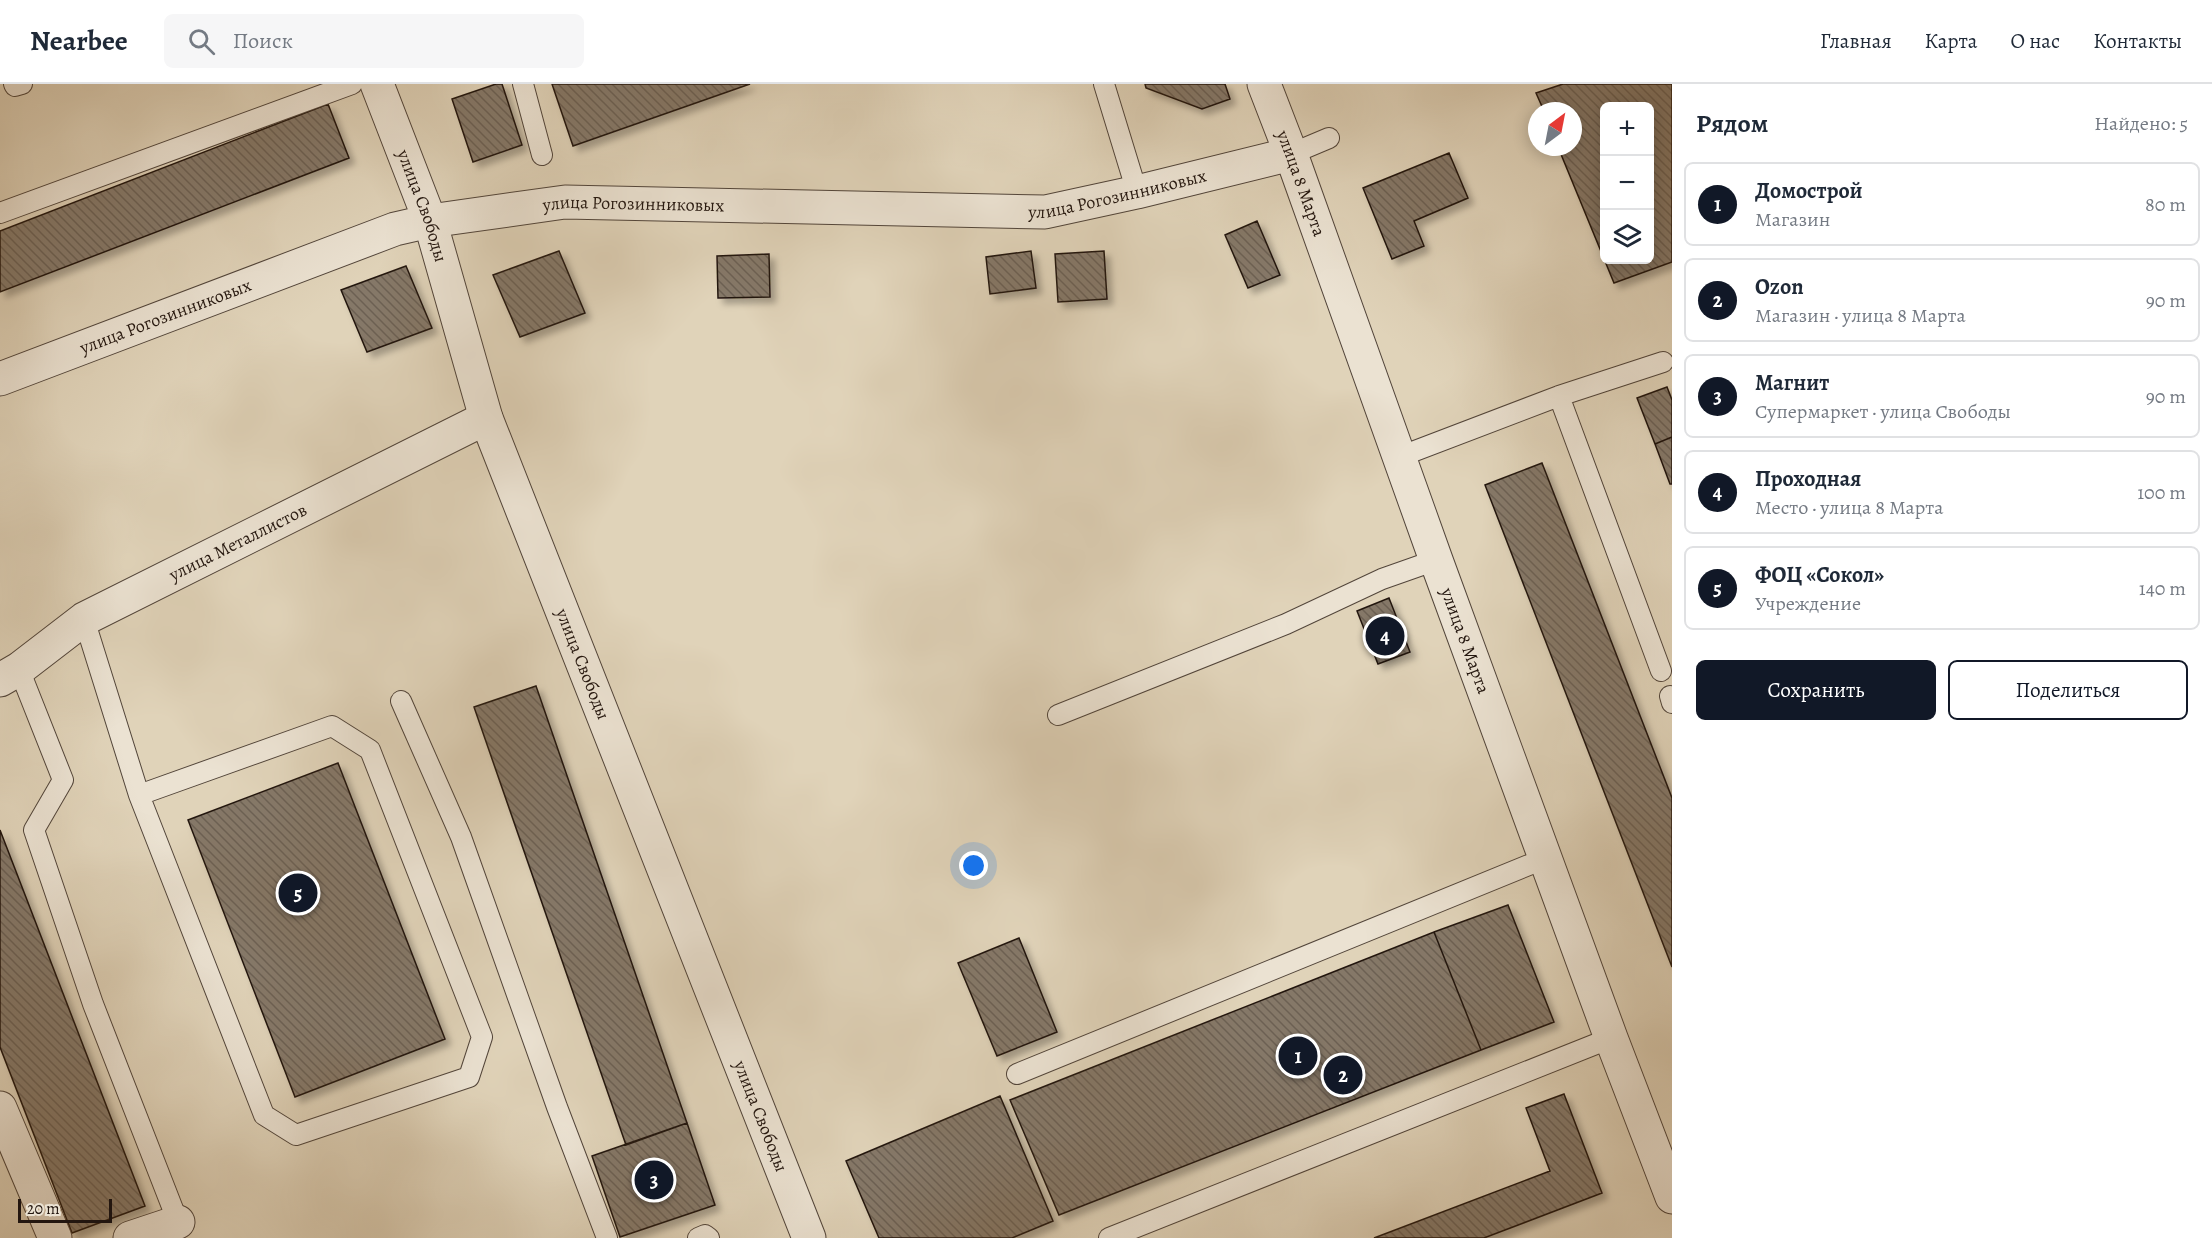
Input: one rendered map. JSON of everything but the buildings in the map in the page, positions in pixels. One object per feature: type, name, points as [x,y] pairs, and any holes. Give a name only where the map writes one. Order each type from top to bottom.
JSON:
[{"type":"street","name":"улица Свободы","points":[[377,84],[430,221],[486,418],[808,1238]]},
{"type":"street","name":"улица 8 Марта","points":[[1263,84],[1291,154],[1399,458],[1611,1038],[1672,1197]]},
{"type":"street","name":"улица Рогозинниковых","points":[[0,380],[395,229],[430,221],[565,202],[1045,212],[1291,154]]},
{"type":"street","name":"улица Металлистов","points":[[9,675],[84,619],[486,418]]},
{"type":"street","points":[[0,1108],[56,1238]]},
{"type":"street","points":[[130,1238],[178,1222]]},
{"type":"lane","points":[[14,84],[15,86],[22,84]]},
{"type":"lane","points":[[0,213],[352,84]]},
{"type":"lane","points":[[523,84],[542,155]]},
{"type":"lane","points":[[1104,84],[1137,192]]},
{"type":"lane","points":[[1291,154],[1329,138]]},
{"type":"lane","points":[[1399,458],[1559,396],[1663,362]]},
{"type":"lane","points":[[1559,396],[1661,671]]},
{"type":"lane","points":[[1058,715],[1286,624],[1382,579],[1436,560]]},
{"type":"lane","points":[[84,619],[139,795],[264,1115],[296,1135],[469,1077],[482,1037],[370,750],[332,726],[139,795]]},
{"type":"lane","points":[[9,675],[63,780],[34,830],[93,1004],[178,1222]]},
{"type":"lane","points":[[401,701],[461,837],[556,1107],[607,1238]]},
{"type":"lane","points":[[1017,1074],[1546,858]]},
{"type":"lane","points":[[1109,1238],[1611,1038]]},
{"type":"lane","points":[[698,1238],[705,1235],[709,1238]]},
{"type":"place","name":"Проходная","points":[[1385,636]]},
{"type":"place","name":"ФОЦ «Сокол»","points":[[298,893]]},
{"type":"place","name":"Домострой","points":[[1298,1056]]},
{"type":"place","name":"Ozon","points":[[1343,1075]]},
{"type":"place","name":"Магнит","points":[[654,1180]]}]
